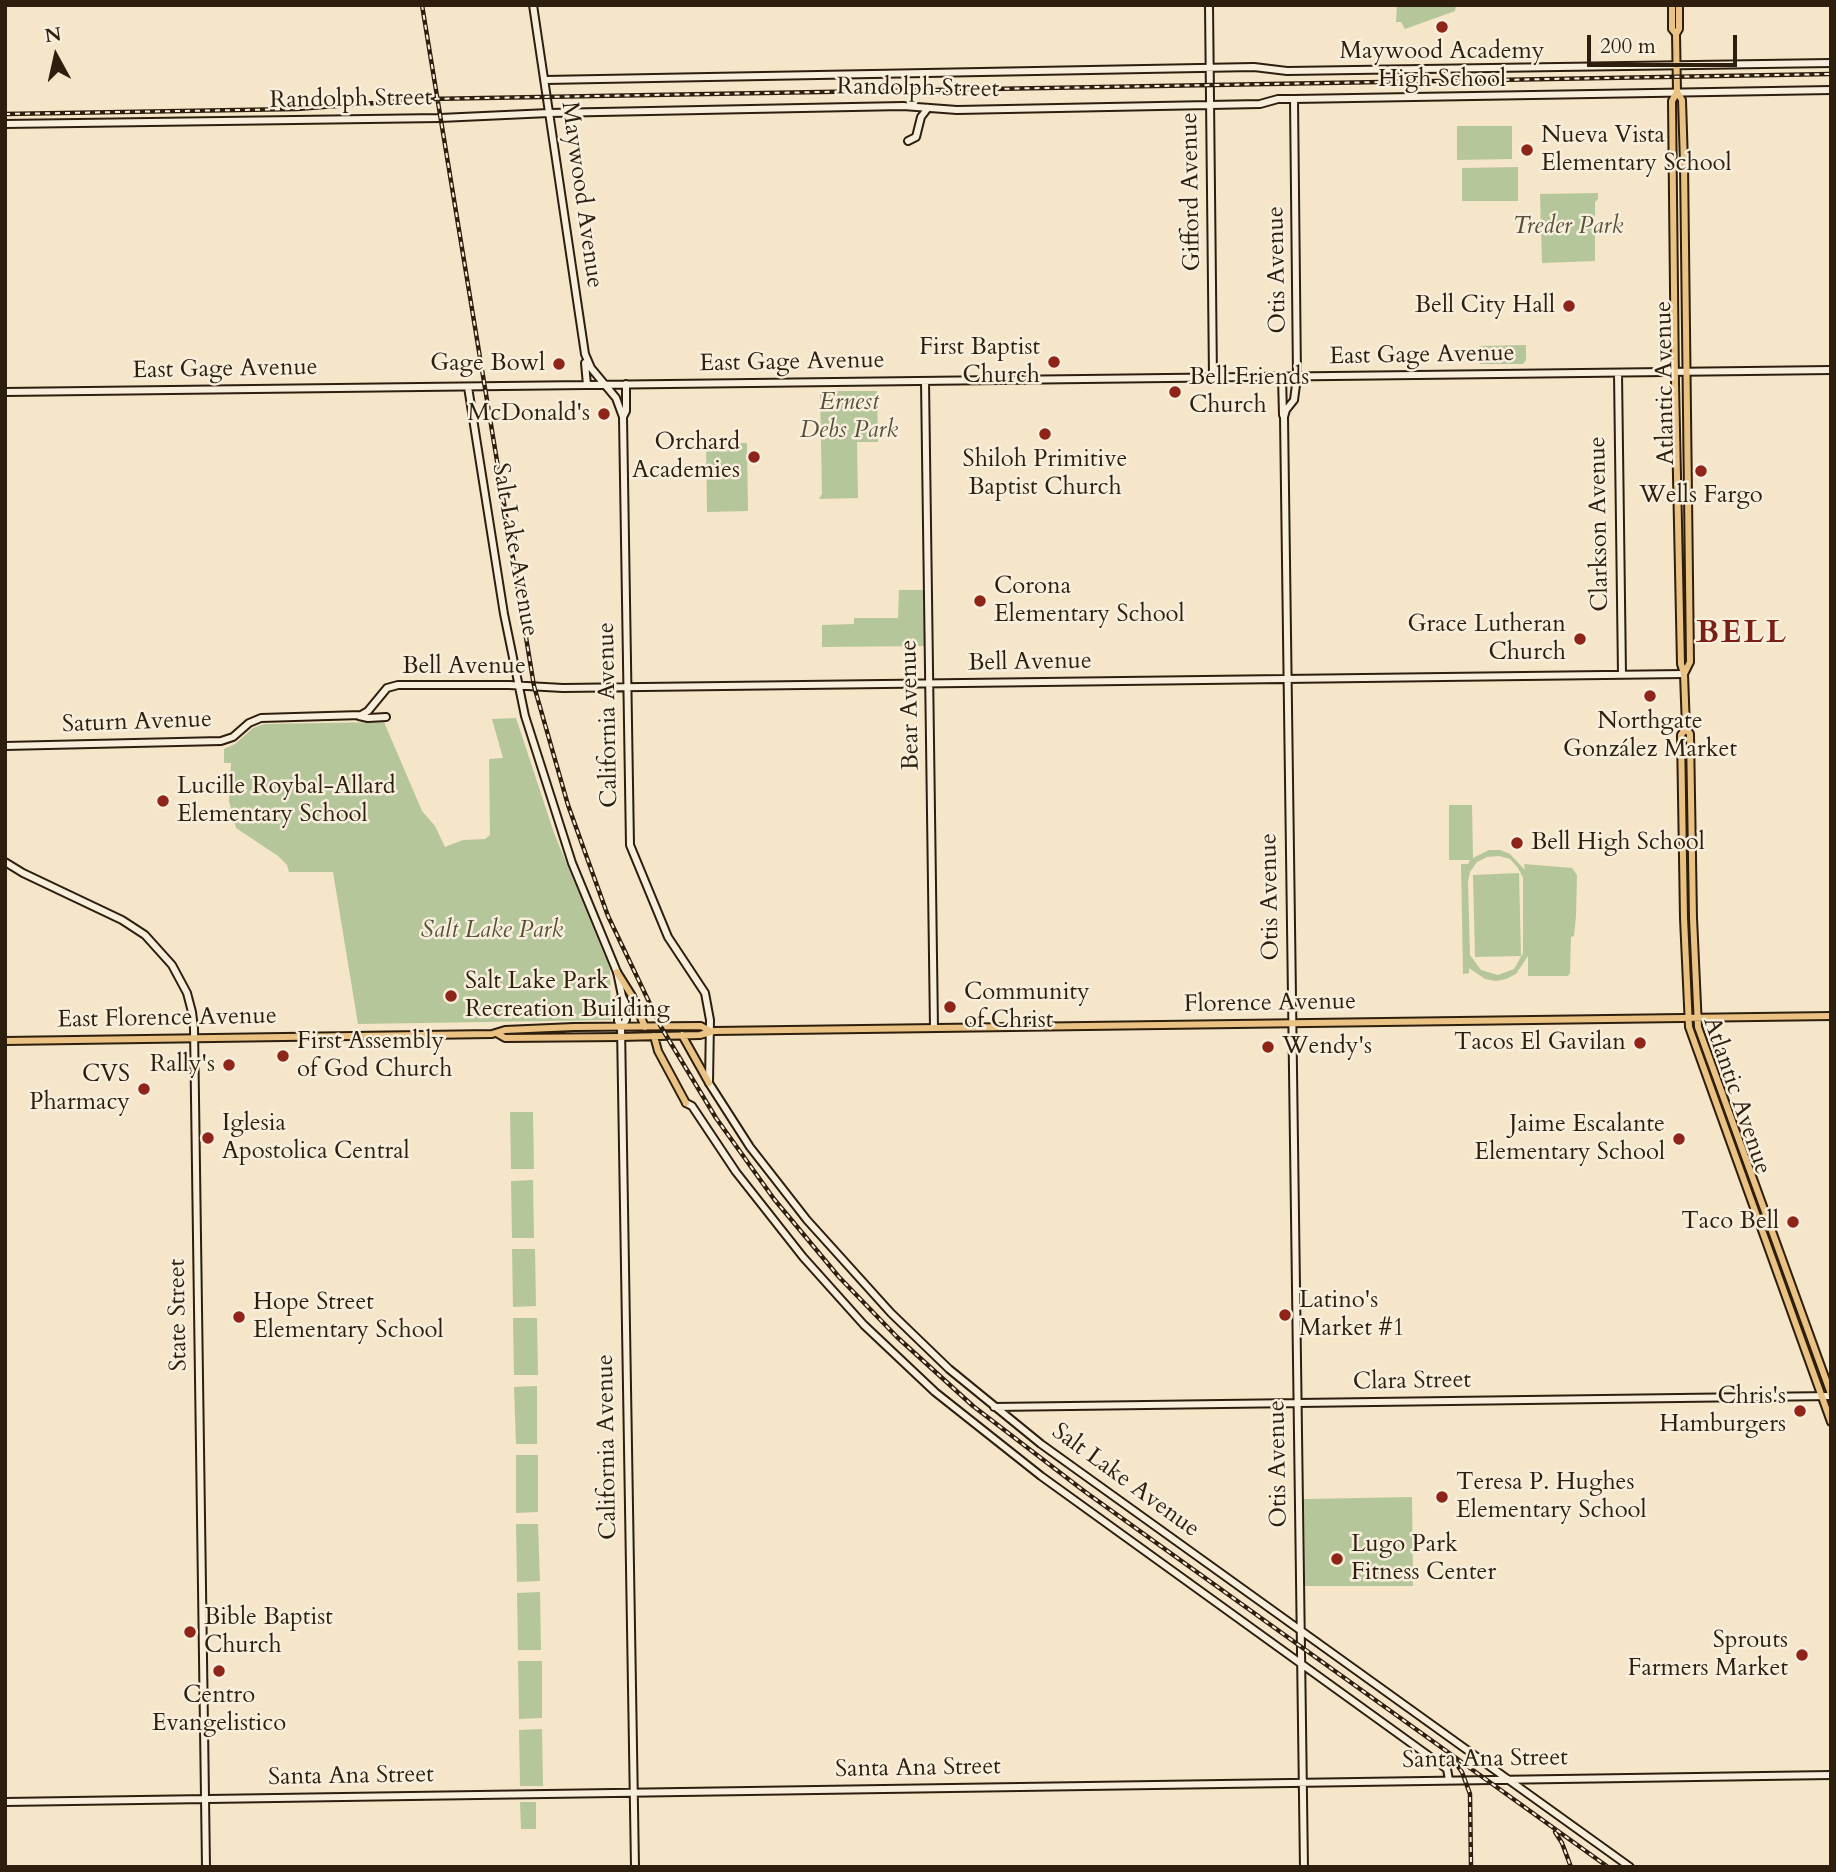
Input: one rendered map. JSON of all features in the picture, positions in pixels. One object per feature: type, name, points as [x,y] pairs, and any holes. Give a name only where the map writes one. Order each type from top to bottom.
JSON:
[{"type":"main road","points":[[1672,5],[1672,29],[1676,34],[1679,29],[1679,5]]},
{"type":"main road","name":"Atlantic Avenue","points":[[1676,34],[1677,92],[1672,101],[1681,664],[1685,674],[1686,728],[1690,734],[1697,1018],[1831,1395]]},
{"type":"main road","name":"Atlantic Avenue","points":[[1677,92],[1682,100],[1683,140],[1690,662],[1685,674]]},
{"type":"main road","points":[[1679,520],[1683,524],[1684,538],[1688,541]]},
{"type":"main road","name":"Atlantic Avenue","points":[[1686,728],[1681,735],[1689,1027],[1831,1422]]},
{"type":"main road","points":[[617,972],[632,996],[645,1027]]},
{"type":"main road","name":"Florence Avenue","points":[[710,1031],[1831,1016]]},
{"type":"main road","name":"East Florence Avenue","points":[[5,1041],[498,1034],[505,1030],[621,1027],[701,1026],[710,1031]]},
{"type":"main road","name":"East Florence Avenue","points":[[498,1034],[505,1038],[621,1037],[700,1035],[710,1031]]},
{"type":"main road","points":[[682,1035],[709,1083]]},
{"type":"main road","points":[[654,1036],[658,1051],[686,1103]]},
{"type":"street","name":"Maywood Avenue","points":[[533,5],[585,354],[590,368],[605,385]]},
{"type":"street","name":"Gifford Avenue","points":[[1209,5],[1213,378]]},
{"type":"street","name":"Randolph Street","points":[[545,80],[1254,67],[1278,71],[1831,63]]},
{"type":"street","name":"Randolph Street","points":[[5,124],[440,118],[549,113],[903,106],[957,110],[1210,106],[1259,104],[1278,99],[1831,90]]},
{"type":"street","name":"Otis Avenue","points":[[1294,99],[1297,377],[1294,400],[1284,417],[1304,1867]]},
{"type":"street","points":[[908,141],[916,137],[920,117],[928,108]]},
{"type":"street","points":[[585,354],[587,385]]},
{"type":"street","name":"East Gage Avenue","points":[[5,392],[1831,370]]},
{"type":"street","name":"Clarkson Avenue","points":[[1618,373],[1622,675]]},
{"type":"street","points":[[1282,377],[1284,417]]},
{"type":"street","name":"Bear Avenue","points":[[925,381],[934,1028]]},
{"type":"street","points":[[623,417],[626,411],[626,384]]},
{"type":"street","name":"California Avenue","points":[[605,385],[616,398],[623,417],[630,845],[668,937],[705,993],[710,1031]]},
{"type":"street","name":"Salt Lake Avenue","points":[[468,387],[518,685],[558,824],[587,903],[617,972],[622,996],[618,1001],[618,1021],[621,1027]]},
{"type":"street","name":"Bell Avenue","points":[[357,716],[368,711],[387,688],[398,685],[518,685],[545,688],[1685,674]]},
{"type":"street","name":"Saturn Avenue","points":[[5,746],[221,741],[233,737],[249,723],[261,718],[386,717]]},
{"type":"street","name":"State Street","points":[[5,862],[122,920],[154,943],[172,965],[183,985],[192,1012],[206,1867]]},
{"type":"street","name":"California Avenue","points":[[621,1027],[635,1867]]},
{"type":"street","points":[[709,1083],[710,1031]]},
{"type":"street","name":"Salt Lake Avenue","points":[[709,1083],[757,1156],[843,1262],[949,1369],[1041,1444],[1630,1867]]},
{"type":"street","name":"Salt Lake Avenue","points":[[686,1103],[692,1106],[736,1171],[803,1257],[864,1325],[925,1384],[995,1443],[1447,1769],[1449,1780]]},
{"type":"street","name":"Clara Street","points":[[994,1407],[1831,1395]]},
{"type":"street","name":"Santa Ana Street","points":[[5,1802],[1831,1775]]},
{"type":"green space","points":[[1397,5],[1456,5],[1455,11],[1405,29],[1401,22],[1396,22]]},
{"type":"green space","points":[[1457,126],[1512,126],[1512,159],[1457,160]]},
{"type":"green space","points":[[1518,167],[1518,201],[1462,201],[1462,168]]},
{"type":"green space","name":"Treder Park","points":[[1598,193],[1595,202],[1595,261],[1542,263],[1540,194]]},
{"type":"green space","points":[[1526,345],[1526,360],[1523,364],[1480,364],[1480,346]]},
{"type":"green space","name":"Ernest Debs Park","points":[[877,391],[878,442],[857,442],[858,498],[819,499],[822,494],[820,393]]},
{"type":"green space","points":[[706,443],[747,443],[748,511],[707,512]]},
{"type":"green space","points":[[899,590],[925,590],[925,646],[822,647],[822,625],[854,624],[854,618],[898,618]]},
{"type":"green space","name":"Salt Lake Park","points":[[516,718],[554,833],[610,969],[611,1020],[358,1024],[333,872],[289,872],[287,865],[278,856],[236,828],[229,801],[231,763],[224,763],[224,749],[235,744],[253,728],[264,724],[384,722],[422,811],[435,826],[445,847],[463,840],[485,839],[490,835],[489,759],[503,758],[492,719]]},
{"type":"green space","points":[[1449,805],[1472,805],[1473,858],[1489,850],[1500,850],[1510,854],[1525,870],[1524,864],[1572,868],[1577,875],[1576,916],[1574,936],[1571,937],[1568,976],[1528,976],[1528,956],[1516,974],[1506,979],[1485,979],[1469,968],[1469,973],[1463,974],[1461,864],[1468,864],[1470,860],[1449,860]],"holes":[[[1487,857],[1510,859],[1523,878],[1523,953],[1514,969],[1498,975],[1481,970],[1470,955],[1468,882],[1470,872],[1477,862]]]},
{"type":"green space","points":[[1519,873],[1521,956],[1475,957],[1473,875]]},
{"type":"green space","points":[[510,1112],[533,1112],[534,1169],[511,1169]]},
{"type":"green space","points":[[533,1180],[534,1238],[512,1238],[511,1181]]},
{"type":"green space","points":[[512,1249],[535,1249],[536,1306],[513,1307]]},
{"type":"green space","points":[[513,1318],[537,1318],[538,1375],[514,1375]]},
{"type":"green space","points":[[537,1386],[537,1444],[516,1444],[514,1387]]},
{"type":"green space","points":[[516,1455],[538,1455],[538,1512],[516,1513]]},
{"type":"green space","points":[[1412,1497],[1413,1586],[1305,1586],[1304,1499]]},
{"type":"green space","points":[[516,1524],[538,1524],[540,1581],[517,1582]]},
{"type":"green space","points":[[540,1592],[541,1650],[518,1650],[517,1593]]},
{"type":"green space","points":[[518,1661],[542,1661],[542,1718],[519,1719]]},
{"type":"green space","points":[[542,1729],[543,1786],[520,1786],[519,1730]]},
{"type":"green space","points":[[520,1802],[536,1802],[536,1829],[521,1829]]},
{"type":"railway","points":[[422,5],[534,686],[568,805],[608,916],[661,1027],[716,1118],[774,1199],[839,1277],[897,1337],[973,1406],[1084,1491],[1608,1867]]},
{"type":"railway","points":[[5,114],[297,109],[428,99],[1831,74]]},
{"type":"railway","points":[[1454,1761],[1462,1772],[1470,1794],[1471,1867]]},
{"type":"railway","points":[[1555,1832],[1571,1867]]},
{"type":"place","name":"Maywood Academy High School","points":[[1442,27]]},
{"type":"place","name":"Nueva Vista Elementary School","points":[[1527,150]]},
{"type":"place","name":"Bell City Hall","points":[[1569,306]]},
{"type":"place","name":"First Baptist Church","points":[[1054,362]]},
{"type":"place","name":"Gage Bowl","points":[[559,364]]},
{"type":"place","name":"Bell Friends Church","points":[[1175,392]]},
{"type":"place","name":"McDonald's","points":[[604,414]]},
{"type":"place","name":"Shiloh Primitive Baptist Church","points":[[1045,434]]},
{"type":"place","name":"Orchard Academies","points":[[754,457]]},
{"type":"place","name":"Wells Fargo","points":[[1701,471]]},
{"type":"place","name":"Corona Elementary School","points":[[980,601]]},
{"type":"place","name":"Grace Lutheran Church","points":[[1580,639]]},
{"type":"place","name":"Northgate González Market","points":[[1650,696]]},
{"type":"place","name":"Lucille Roybal-Allard Elementary School","points":[[163,801]]},
{"type":"place","name":"Bell High School","points":[[1517,843]]},
{"type":"place","name":"Salt Lake Park Recreation Building","points":[[451,996]]},
{"type":"place","name":"Community of Christ","points":[[950,1007]]},
{"type":"place","name":"Tacos El Gavilan","points":[[1640,1043]]},
{"type":"place","name":"Wendy's","points":[[1268,1047]]},
{"type":"place","name":"First Assembly of God Church","points":[[283,1056]]},
{"type":"place","name":"Rally's","points":[[229,1065]]},
{"type":"place","name":"CVS Pharmacy","points":[[144,1089]]},
{"type":"place","name":"Iglesia Apostolica Central","points":[[208,1138]]},
{"type":"place","name":"Jaime Escalante Elementary School","points":[[1679,1139]]},
{"type":"place","name":"Taco Bell","points":[[1793,1222]]},
{"type":"place","name":"Latino's Market #1","points":[[1285,1315]]},
{"type":"place","name":"Hope Street Elementary School","points":[[239,1317]]},
{"type":"place","name":"Chris's Hamburgers","points":[[1800,1411]]},
{"type":"place","name":"Teresa P. Hughes Elementary School","points":[[1442,1497]]},
{"type":"place","name":"Lugo Park Fitness Center","points":[[1337,1559]]},
{"type":"place","name":"Bible Baptist Church","points":[[190,1632]]},
{"type":"place","name":"Sprouts Farmers Market","points":[[1802,1655]]},
{"type":"place","name":"Centro Evangelistico","points":[[219,1671]]},
{"type":"district","name":"BELL","points":[[1742,635]]}]
